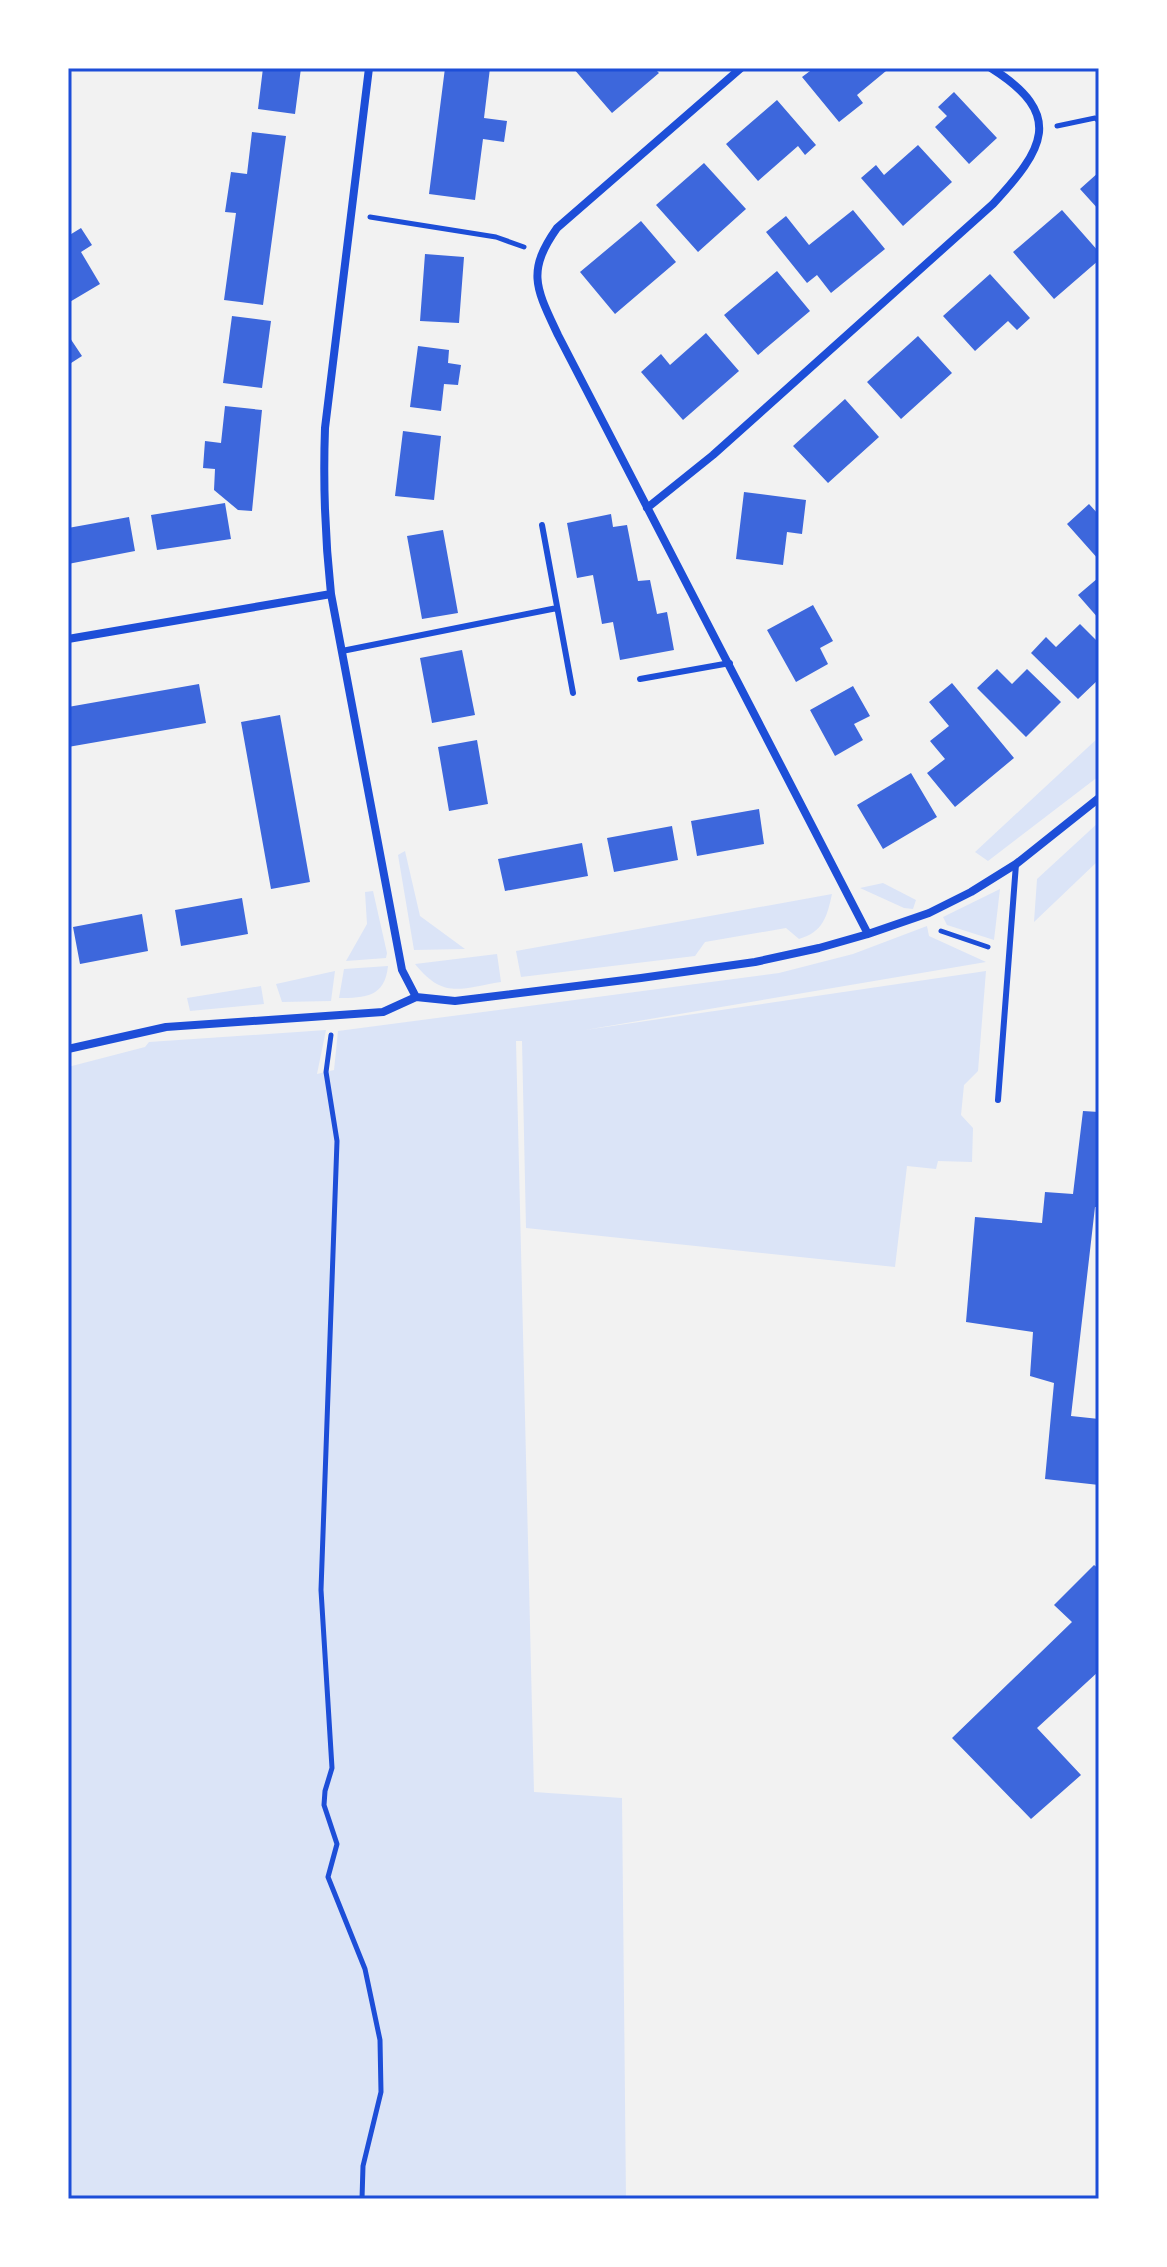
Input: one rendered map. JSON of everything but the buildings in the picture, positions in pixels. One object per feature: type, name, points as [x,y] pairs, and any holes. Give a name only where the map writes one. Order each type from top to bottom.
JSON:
[{"type":"street","points":[[369,68],[325,428],[323,481],[331,594],[402,970],[416,997]]},
{"type":"street","points":[[741,68],[557,228],[541,252],[537,277],[543,303],[868,934]]},
{"type":"street","points":[[647,508],[713,455],[993,204],[1020,175],[1036,151],[1041,130],[1036,111],[1025,94],[991,68]]},
{"type":"street","points":[[68,639],[331,594]]},
{"type":"street","points":[[68,1049],[166,1027],[383,1012],[416,997],[455,1001],[755,962],[868,934],[929,913],[1016,864],[1099,798]]},
{"type":"lane","points":[[542,525],[573,693]]},
{"type":"lane","points":[[342,651],[557,608]]},
{"type":"lane","points":[[640,679],[730,663]]},
{"type":"lane","points":[[998,1100],[1016,864]]},
{"type":"path","points":[[1041,130],[1095,118],[1099,121]]},
{"type":"path","points":[[351,214],[496,237],[541,252]]},
{"type":"path","points":[[929,913],[940,931],[1010,954]]},
{"type":"path","points":[[335,1014],[326,1072],[337,1141],[321,1590],[332,1768],[324,1805],[337,1844],[328,1877],[365,1969],[380,2040],[381,2092],[363,2166],[362,2199]]},
{"type":"shaded area","points":[[1099,737],[1099,776],[988,861],[975,852]]},
{"type":"shaded area","points":[[1099,822],[1099,860],[1034,922],[1037,879]]},
{"type":"shaded area","points":[[405,851],[420,916],[465,949],[414,950],[398,855]]},
{"type":"shaded area","points":[[883,883],[916,900],[913,909],[860,888]]},
{"type":"shaded area","points":[[1000,889],[994,940],[947,925],[943,917]]},
{"type":"shaded area","points":[[373,891],[386,958],[346,961],[367,924],[365,892]]},
{"type":"shaded area","points":[[832,894],[819,928],[799,939],[786,928],[705,942],[695,956],[521,977],[516,951]]},
{"type":"shaded area","points":[[927,926],[929,936],[986,962],[585,1030],[986,971],[978,1071],[964,1085],[961,1115],[973,1128],[972,1162],[938,1161],[936,1169],[907,1166],[895,1267],[526,1228],[522,1041],[516,1041],[534,1792],[622,1798],[626,2199],[68,2199],[68,1067],[145,1047],[149,1042],[326,1030],[317,1074],[334,1070],[338,1031],[779,973],[853,954]]},
{"type":"shaded area","points":[[497,954],[501,982],[464,988],[454,989],[435,983],[415,964]]},
{"type":"shaded area","points":[[388,966],[383,984],[372,994],[339,998],[344,969]]},
{"type":"shaded area","points":[[335,971],[331,1001],[282,1002],[276,984]]},
{"type":"shaded area","points":[[261,986],[264,1004],[190,1011],[187,998]]}]
